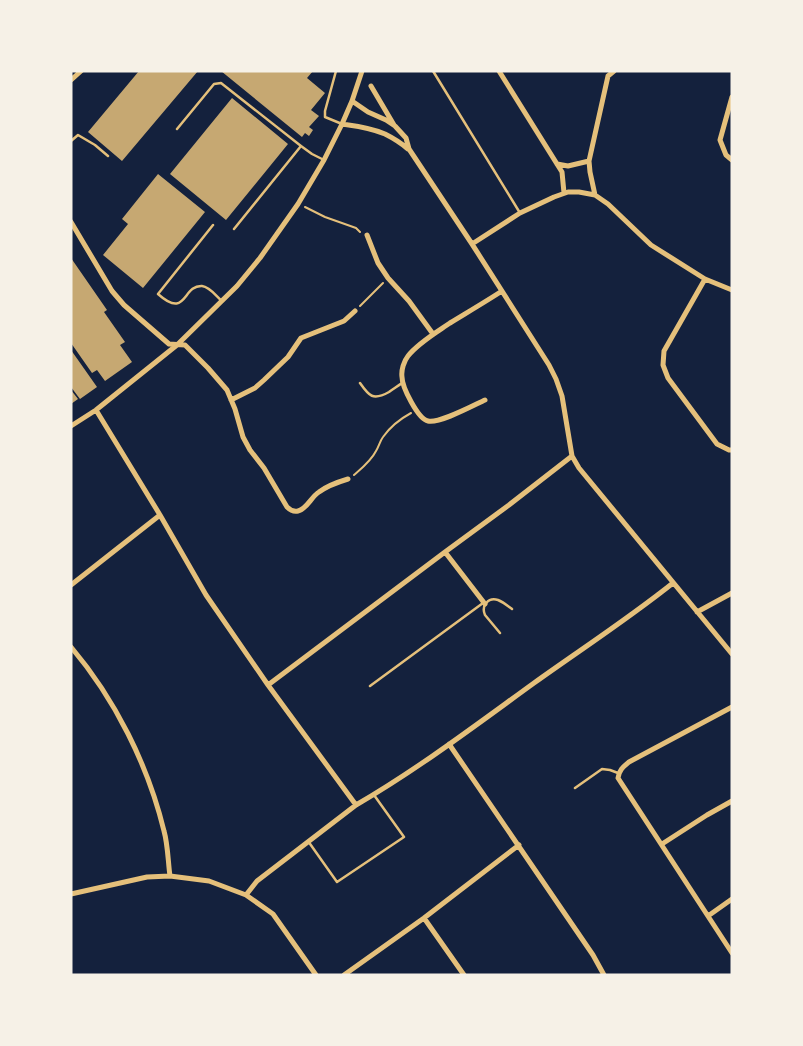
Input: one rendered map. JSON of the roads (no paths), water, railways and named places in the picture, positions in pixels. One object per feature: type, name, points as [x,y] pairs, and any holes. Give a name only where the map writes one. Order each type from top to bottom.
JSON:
[{"type":"street","points":[[71,80],[81,71]]},
{"type":"street","points":[[71,426],[96,410],[177,345],[237,286],[260,258],[298,204],[324,160],[352,102],[362,71]]},
{"type":"street","points":[[499,71],[562,172],[564,193]]},
{"type":"street","points":[[595,195],[589,161],[608,76],[614,71]]},
{"type":"street","points":[[372,86],[395,126],[406,138],[409,149],[549,364],[562,396],[572,456],[588,481],[732,654]]},
{"type":"street","points":[[732,97],[720,140],[726,155],[732,160]]},
{"type":"street","points":[[352,102],[395,126]]},
{"type":"street","points":[[342,124],[376,130],[395,139],[409,149]]},
{"type":"street","points":[[557,164],[568,166],[589,161]]},
{"type":"street","points":[[472,244],[520,213],[564,193],[579,192],[595,195],[608,204],[651,245],[705,279],[732,290]]},
{"type":"street","points":[[71,222],[112,290],[124,305],[169,344],[185,345],[222,385],[231,400],[243,438],[264,468],[287,507],[298,511],[305,508],[318,493],[348,479]]},
{"type":"street","points":[[367,235],[378,263],[433,334]]},
{"type":"street","points":[[705,279],[664,351],[663,365],[668,378],[717,444],[732,450]]},
{"type":"street","points":[[485,400],[462,411],[428,422],[416,410],[405,391],[401,375],[407,357],[413,350],[433,334],[502,291]]},
{"type":"street","points":[[231,400],[255,388],[288,357],[301,338],[344,320],[356,311]]},
{"type":"street","points":[[96,410],[206,595],[268,685],[356,805]]},
{"type":"street","points":[[268,685],[572,456]]},
{"type":"street","points":[[71,585],[160,515]]},
{"type":"street","points":[[445,552],[484,603]]},
{"type":"street","points":[[246,895],[257,881],[356,805],[374,795],[449,744],[590,642],[647,604],[673,583]]},
{"type":"street","points":[[697,612],[732,593]]},
{"type":"street","points":[[71,648],[86,665],[118,716],[146,771],[165,832],[170,876]]},
{"type":"street","points":[[732,707],[629,762],[618,773],[621,784],[732,953]]},
{"type":"street","points":[[449,744],[594,955],[604,975]]},
{"type":"street","points":[[662,844],[732,801]]},
{"type":"street","points":[[344,975],[424,918],[519,846]]},
{"type":"street","points":[[71,894],[147,877],[170,876],[209,881],[246,895],[273,914],[316,975]]},
{"type":"street","points":[[708,916],[732,899]]},
{"type":"street","points":[[424,918],[464,975]]},
{"type":"lane","points":[[336,71],[325,117],[342,124]]},
{"type":"lane","points":[[433,71],[520,213]]},
{"type":"lane","points":[[177,129],[214,84],[221,83],[301,146],[324,160]]},
{"type":"lane","points":[[71,141],[78,134],[108,156]]},
{"type":"lane","points":[[234,229],[301,146]]},
{"type":"lane","points":[[213,225],[158,294],[166,301],[177,304],[195,288],[202,286],[222,301]]},
{"type":"lane","points":[[360,383],[367,392],[379,397],[402,383]]},
{"type":"lane","points":[[370,686],[484,603],[498,600],[512,609]]},
{"type":"lane","points":[[484,603],[483,612],[500,634]]},
{"type":"lane","points":[[575,788],[602,769],[618,773]]},
{"type":"lane","points":[[308,841],[337,882],[404,837],[374,795]]}]
